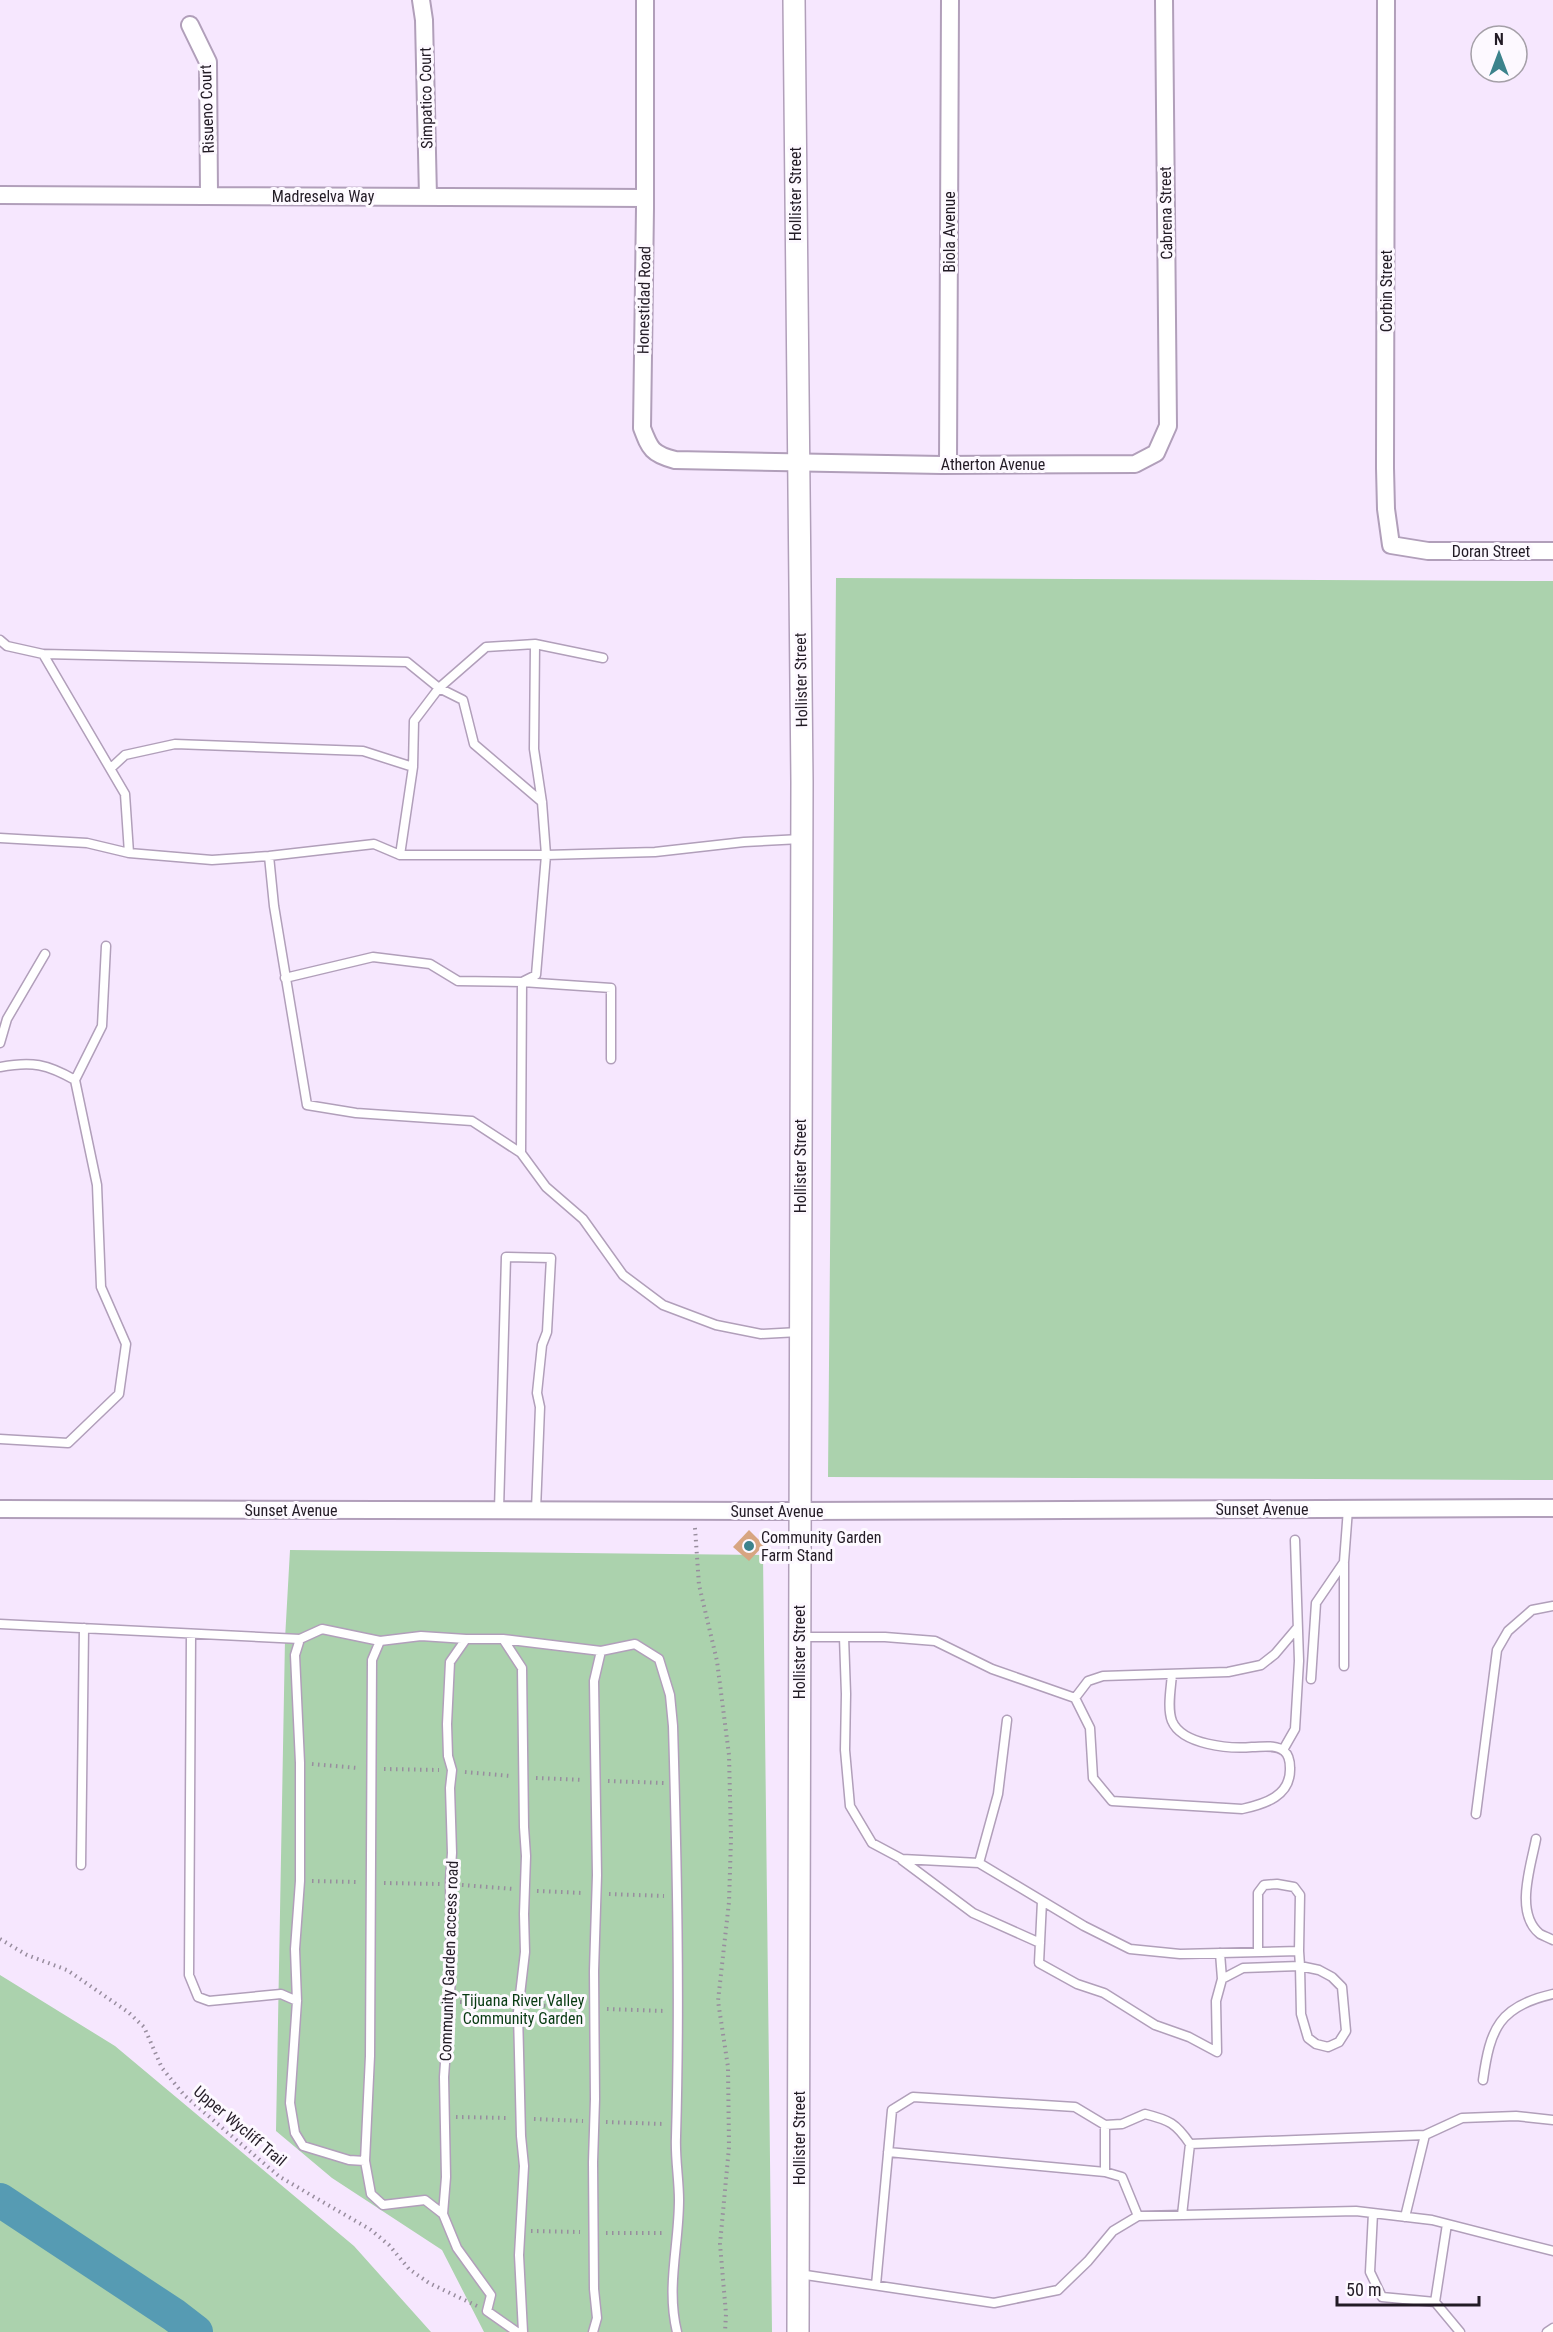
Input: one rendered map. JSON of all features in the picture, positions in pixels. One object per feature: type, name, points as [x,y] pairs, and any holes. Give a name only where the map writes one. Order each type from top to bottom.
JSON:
[{"type":"street","name":"Simpatico Court","points":[[421,0],[424,20],[428,197]]},
{"type":"street","name":"Honestidad Road","points":[[645,0],[642,428],[650,448],[660,457],[675,460],[797,462]]},
{"type":"street","name":"Hollister Street","points":[[794,0],[802,839],[798,1511],[798,2332]]},
{"type":"street","name":"Biola Avenue","points":[[948,465],[950,0]]},
{"type":"street","name":"Cabrena Street","points":[[1164,0],[1168,426]]},
{"type":"street","name":"Corbin Street","points":[[1386,0],[1386,509],[1391,545],[1428,551]]},
{"type":"street","name":"Risueno Court","points":[[190,25],[208,62],[209,195]]},
{"type":"street","name":"Madreselva Way","points":[[0,195],[645,198]]},
{"type":"street","name":"Atherton Avenue","points":[[797,462],[948,465],[1135,464],[1156,453],[1168,426]]},
{"type":"street","name":"Doran Street","points":[[1428,551],[1553,551]]},
{"type":"street","name":"Sunset Avenue","points":[[0,1509],[798,1511],[1553,1508]]},
{"type":"lane","points":[[0,640],[7,646],[43,654],[407,662],[439,688],[463,700],[474,744],[542,802]]},
{"type":"lane","points":[[400,855],[413,767],[414,721],[439,688],[486,647],[535,644],[603,658]]},
{"type":"lane","points":[[522,982],[536,975],[546,855],[542,802],[534,749],[535,644]]},
{"type":"lane","points":[[43,654],[124,794],[129,853]]},
{"type":"lane","points":[[111,768],[125,755],[174,744],[363,751],[413,767]]},
{"type":"lane","points":[[0,838],[87,843],[129,853],[212,860],[374,844],[400,855],[546,855],[655,852],[744,842],[802,839]]},
{"type":"lane","points":[[269,856],[274,906],[307,1105],[356,1113],[472,1121],[521,1153],[546,1187],[583,1220],[623,1275],[663,1305],[716,1325],[761,1334],[799,1332]]},
{"type":"lane","points":[[0,1439],[68,1443],[119,1394],[126,1344],[101,1287],[97,1185],[75,1080],[102,1026],[106,946]]},
{"type":"lane","points":[[0,1043],[7,1019],[45,954]]},
{"type":"lane","points":[[285,978],[373,957],[430,964],[458,981],[522,982],[611,988],[610,1059]]},
{"type":"lane","points":[[521,1153],[522,982]]},
{"type":"lane","points":[[0,1067],[20,1063],[51,1067],[75,1080]]},
{"type":"lane","points":[[499,1510],[506,1257],[551,1258],[547,1332],[542,1345],[537,1394],[540,1407],[536,1510]]},
{"type":"lane","points":[[1344,1666],[1344,1562],[1348,1509]]},
{"type":"lane","points":[[1283,1750],[1295,1729],[1299,1661],[1295,1540]]},
{"type":"lane","points":[[1311,1679],[1316,1603],[1344,1562]]},
{"type":"lane","points":[[1476,1814],[1497,1650],[1508,1631],[1532,1610],[1553,1606]]},
{"type":"lane","points":[[0,1624],[300,1639],[322,1629],[380,1641],[421,1636],[503,1639],[601,1651],[635,1644],[659,1659],[670,1695],[673,1726],[677,1897],[679,2202],[672,2264],[677,2332]]},
{"type":"lane","points":[[81,1865],[84,1628]]},
{"type":"lane","points":[[1075,1698],[1088,1681],[1103,1676],[1228,1672],[1261,1665],[1275,1654],[1297,1628]]},
{"type":"lane","points":[[191,1634],[189,1975],[198,1996],[209,2001],[280,1994],[297,2001]]},
{"type":"lane","points":[[798,1637],[885,1637],[935,1641],[992,1669],[1075,1698],[1090,1728],[1092,1778],[1112,1801],[1242,1809],[1263,1805],[1278,1796],[1284,1789],[1290,1770],[1289,1758],[1283,1750],[1271,1746],[1247,1748],[1211,1744],[1185,1735],[1176,1728],[1172,1719],[1172,1674]]},
{"type":"lane","points":[[844,1637],[845,1750],[849,1806],[872,1843],[902,1859],[973,1912],[1040,1943]]},
{"type":"lane","points":[[300,1639],[295,1655],[300,1764],[300,1881],[295,1949],[297,2001],[290,2103],[295,2133],[303,2146],[349,2160],[365,2161]]},
{"type":"lane","name":"Community Garden access road","points":[[466,1639],[450,1662],[447,1725],[448,1756],[452,1770],[450,1884],[452,1947],[444,2077],[446,2177],[443,2214],[457,2248],[491,2295],[487,2311]]},
{"type":"lane","points":[[503,1639],[522,1668],[525,1952],[519,2005],[524,2166],[519,2255],[523,2332]]},
{"type":"lane","points":[[380,1641],[372,1660],[370,2056],[365,2161],[371,2194],[383,2205],[425,2200],[443,2214]]},
{"type":"lane","points":[[593,2332],[597,2318],[594,2289],[597,1781],[594,1681],[601,1651]]},
{"type":"lane","points":[[979,1863],[998,1794],[1007,1720]]},
{"type":"lane","points":[[1536,1839],[1525,1901],[1529,1918],[1539,1934],[1553,1940]]},
{"type":"lane","points":[[902,1859],[979,1863],[1042,1901],[1130,1949],[1180,1954],[1299,1951]]},
{"type":"lane","points":[[1222,1979],[1243,1968],[1300,1966],[1319,1970],[1332,1977],[1342,1987],[1346,2031],[1339,2042],[1328,2047],[1316,2044],[1308,2038],[1301,2014],[1300,1966],[1299,1951],[1300,1895],[1294,1887],[1277,1884],[1264,1885],[1258,1893],[1258,1952]]},
{"type":"lane","points":[[1042,1901],[1039,1963],[1077,1984],[1104,1993],[1155,2025],[1190,2037],[1216,2052],[1216,2001],[1222,1979],[1220,1953]]},
{"type":"lane","points":[[1483,2080],[1488,2047],[1503,2017],[1531,1999],[1553,1994]]},
{"type":"lane","points":[[876,2285],[892,2110],[913,2097],[1075,2107],[1105,2125],[1122,2124],[1145,2114],[1169,2120],[1179,2128],[1190,2144],[1182,2215]]},
{"type":"lane","points":[[1190,2144],[1425,2135],[1462,2118],[1516,2116],[1553,2120]]},
{"type":"lane","points":[[1105,2125],[1105,2172]]},
{"type":"lane","points":[[1405,2217],[1425,2135]]},
{"type":"lane","points":[[888,2152],[1105,2172],[1122,2177],[1138,2216]]},
{"type":"lane","points":[[799,2274],[994,2303],[1058,2290],[1088,2261],[1113,2231],[1138,2216],[1356,2211],[1448,2224],[1553,2251]]},
{"type":"lane","points":[[1372,2213],[1370,2272],[1382,2297],[1435,2302],[1460,2332]]},
{"type":"lane","points":[[1435,2302],[1448,2224]]},
{"type":"lane","points":[[487,2311],[517,2332]]},
{"type":"lane","points":[[1547,2332],[1553,2328]]},
{"type":"path","points":[[695,1510],[694,1541],[699,1585],[717,1661],[729,1755],[731,1838],[729,1902],[718,2001],[728,2067],[729,2147],[720,2244],[726,2332]]},
{"type":"path","points":[[300,1764],[371,1769],[452,1770],[524,1778],[674,1784]]},
{"type":"path","points":[[300,1881],[450,1884],[677,1897]]},
{"type":"path","name":"Upper Wycliff Trail","points":[[0,1939],[27,1955],[67,1970],[128,2012],[144,2027],[162,2068],[184,2095],[280,2177],[370,2230],[389,2245],[409,2269],[429,2283],[487,2311]]},
{"type":"path","points":[[450,2001],[678,2012]]},
{"type":"path","points":[[444,2117],[677,2124]]},
{"type":"green space","points":[[836,578],[1553,581],[1553,1480],[828,1477]]},
{"type":"green space","name":"Tijuana River Valley Community Garden","points":[[290,1550],[763,1555],[772,2332],[484,2332],[442,2250],[332,2178],[276,2131],[285,1639]]},
{"type":"green space","points":[[0,1975],[115,2046],[354,2246],[431,2332],[0,2332]]},
{"type":"building","name":"Community Garden Farm Stand","points":[[749,1530],[764,1545],[749,1561],[733,1547]]},
{"type":"waterway","points":[[0,2200],[174,2315],[196,2332]]},
{"type":"place","name":"Community Garden Farm Stand","points":[[749,1546]]}]
